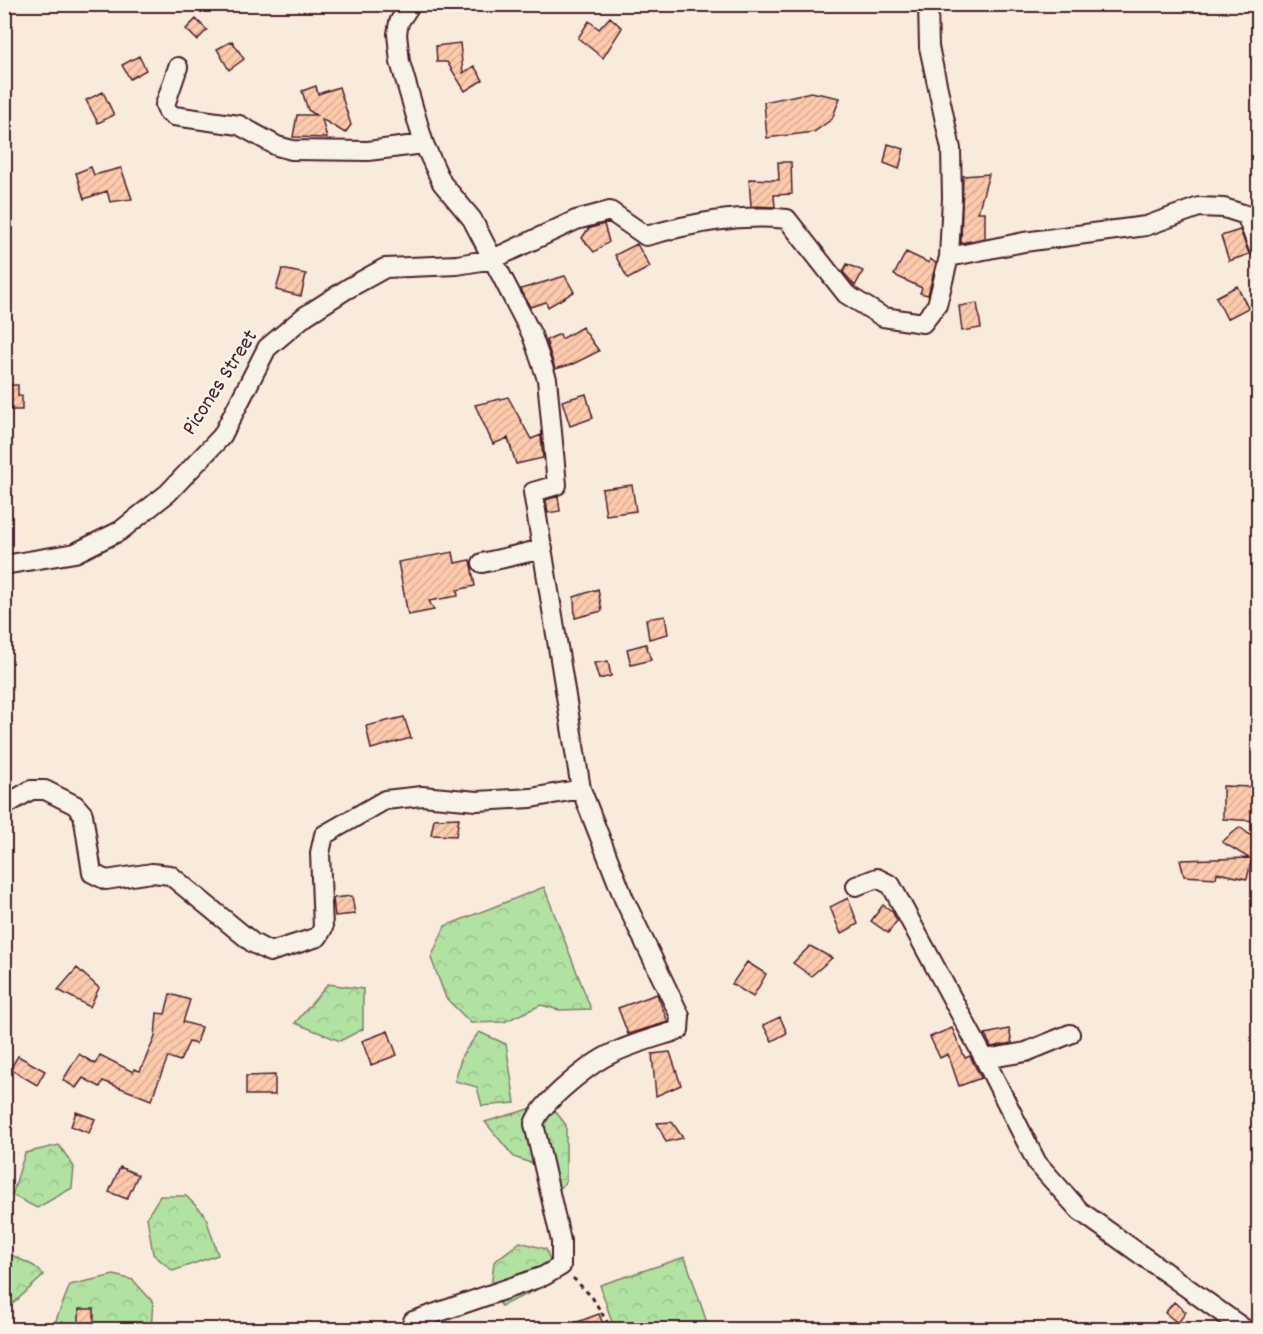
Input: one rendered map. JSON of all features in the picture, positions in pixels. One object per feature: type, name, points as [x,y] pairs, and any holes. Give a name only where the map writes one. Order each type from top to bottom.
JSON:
[{"type":"street","points":[[411,4],[399,22],[397,34],[400,62],[424,144],[442,183],[472,219],[493,259],[532,335],[547,380],[557,485],[533,492],[581,789],[624,898],[681,1016],[679,1030],[610,1054],[560,1090],[536,1117],[534,1124],[561,1241],[561,1266],[544,1276],[413,1321]]},
{"type":"street","points":[[928,4],[929,47],[951,149],[950,257],[1024,242],[1146,226],[1199,207],[1224,208],[1246,215],[1258,247]]},
{"type":"street","points":[[178,67],[165,105],[168,112],[174,116],[240,125],[277,146],[292,150],[368,151],[424,144]]},
{"type":"street","points":[[1238,213],[1258,206]]},
{"type":"street","name":"Picones Street","points":[[4,565],[75,553],[120,531],[168,493],[222,436],[267,348],[305,316],[346,289],[385,268],[457,266],[493,259],[576,220],[610,211],[646,236],[717,219],[763,216],[787,219],[846,294],[883,317],[923,323],[937,305],[950,257]]},
{"type":"street","points":[[482,563],[543,549]]},
{"type":"street","points":[[4,806],[31,790],[45,790],[75,805],[83,814],[92,873],[106,880],[152,873],[170,875],[254,943],[270,952],[318,937],[323,928],[320,853],[324,835],[385,800],[422,796],[477,801],[531,798],[581,789]]},
{"type":"street","points":[[856,886],[877,878],[891,885],[985,1059],[1037,1163],[1080,1211],[1246,1329]]},
{"type":"street","points":[[985,1059],[1026,1052],[1070,1034]]},
{"type":"path","points":[[561,1266],[592,1297],[612,1329]]},
{"type":"green space","points":[[544,887],[591,1009],[559,1010],[541,1005],[504,1022],[471,1023],[446,998],[431,958],[445,926]]},
{"type":"green space","points":[[328,984],[363,989],[363,1029],[340,1041],[295,1023]]},
{"type":"green space","points":[[479,1032],[506,1044],[515,1103],[482,1106],[477,1087],[455,1081],[462,1055]]},
{"type":"green space","points":[[549,1103],[566,1125],[566,1181],[550,1202],[539,1166],[514,1157],[485,1122]]},
{"type":"green space","points":[[59,1145],[74,1167],[72,1188],[37,1208],[12,1195],[25,1153]]},
{"type":"green space","points":[[160,1196],[186,1196],[205,1215],[218,1255],[173,1271],[153,1254],[147,1217]]},
{"type":"green space","points":[[520,1242],[546,1249],[555,1275],[534,1291],[501,1306],[491,1288],[494,1262]]},
{"type":"green space","points":[[5,1252],[34,1266],[44,1275],[5,1311]]},
{"type":"green space","points":[[685,1257],[709,1329],[614,1329],[600,1285]]},
{"type":"green space","points":[[114,1275],[133,1280],[153,1302],[151,1329],[52,1330],[70,1285]]},
{"type":"building","points":[[610,17],[622,28],[603,58],[578,38],[589,21],[599,29]]},
{"type":"building","points":[[196,19],[207,30],[197,40],[186,29]]},
{"type":"building","points":[[232,41],[244,59],[229,70],[217,49]]},
{"type":"building","points":[[460,43],[463,73],[474,66],[483,80],[465,91],[447,62],[437,62],[436,46]]},
{"type":"building","points":[[139,56],[146,70],[130,79],[122,65]]},
{"type":"building","points":[[316,86],[318,94],[339,87],[351,125],[345,133],[322,119],[327,138],[293,137],[297,115],[316,115],[308,110],[302,91]]},
{"type":"building","points":[[103,92],[114,115],[98,123],[86,100]]},
{"type":"building","points":[[811,92],[840,98],[832,119],[814,132],[767,138],[764,102]]},
{"type":"building","points":[[888,144],[904,149],[899,169],[884,163]]},
{"type":"building","points":[[778,162],[791,162],[792,194],[774,195],[775,207],[751,206],[749,179],[779,180]]},
{"type":"building","points":[[91,167],[94,175],[121,168],[132,199],[110,202],[107,191],[84,199],[76,173]]},
{"type":"building","points":[[989,174],[978,212],[985,212],[985,238],[961,243],[963,176]]},
{"type":"building","points":[[604,224],[609,242],[594,252],[582,238],[588,229]]},
{"type":"building","points":[[1240,230],[1249,254],[1229,261],[1221,236]]},
{"type":"building","points":[[637,244],[650,267],[628,279],[615,255]]},
{"type":"building","points":[[906,252],[929,263],[930,259],[936,263],[928,295],[920,293],[922,288],[894,275]]},
{"type":"building","points":[[847,264],[863,271],[855,286],[843,272]]},
{"type":"building","points":[[282,269],[306,274],[301,296],[276,290]]},
{"type":"building","points":[[565,276],[574,292],[548,307],[546,302],[530,307],[521,289]]},
{"type":"building","points":[[1237,286],[1248,308],[1227,319],[1216,297]]},
{"type":"building","points":[[977,303],[981,328],[962,331],[959,306]]},
{"type":"building","points":[[582,327],[599,351],[573,364],[555,369],[546,340],[560,334],[562,339]]},
{"type":"building","points":[[5,385],[18,385],[18,396],[22,396],[22,410],[4,410]]},
{"type":"building","points":[[586,394],[593,418],[570,426],[562,401]]},
{"type":"building","points":[[508,397],[531,439],[541,435],[543,458],[516,464],[508,438],[493,444],[475,405]]},
{"type":"building","points":[[632,485],[636,511],[606,515],[602,489]]},
{"type":"building","points":[[558,496],[560,511],[548,513],[546,500]]},
{"type":"building","points":[[453,552],[455,563],[470,560],[475,586],[457,590],[458,596],[429,601],[434,610],[408,615],[398,562]]},
{"type":"building","points":[[598,589],[602,611],[575,618],[574,597]]},
{"type":"building","points":[[665,616],[668,634],[649,639],[646,619]]},
{"type":"building","points":[[646,644],[651,660],[631,665],[627,649]]},
{"type":"building","points":[[608,661],[611,676],[599,679],[594,663]]},
{"type":"building","points":[[404,717],[411,738],[371,749],[366,726]]},
{"type":"building","points":[[1223,786],[1253,787],[1258,821],[1223,819]]},
{"type":"building","points":[[459,818],[456,836],[431,835],[434,819]]},
{"type":"building","points":[[1240,827],[1256,840],[1247,879],[1217,873],[1216,878],[1184,876],[1180,860],[1249,858],[1222,842]]},
{"type":"building","points":[[352,896],[355,914],[335,916],[333,898]]},
{"type":"building","points":[[848,898],[858,924],[841,934],[830,907]]},
{"type":"building","points":[[883,905],[892,911],[897,921],[888,933],[871,921]]},
{"type":"building","points":[[810,946],[832,958],[811,976],[793,963]]},
{"type":"building","points":[[747,962],[766,974],[753,997],[732,984]]},
{"type":"building","points":[[77,968],[99,988],[90,1007],[58,990]]},
{"type":"building","points":[[170,994],[190,1000],[183,1022],[201,1027],[196,1044],[189,1042],[180,1061],[168,1057],[151,1100],[103,1081],[100,1087],[83,1078],[76,1088],[63,1080],[79,1054],[95,1064],[100,1055],[133,1072],[134,1069],[140,1071],[155,1037],[157,1013],[165,1014]]},
{"type":"building","points":[[657,994],[668,1022],[628,1034],[618,1008]]},
{"type":"building","points":[[780,1017],[787,1033],[772,1041],[763,1025]]},
{"type":"building","points":[[952,1028],[965,1058],[970,1056],[981,1078],[959,1086],[948,1054],[940,1058],[930,1037]]},
{"type":"building","points":[[1009,1029],[1012,1043],[991,1047],[985,1034]]},
{"type":"building","points":[[388,1031],[397,1055],[371,1065],[362,1041]]},
{"type":"building","points":[[670,1052],[681,1085],[656,1096],[652,1054]]},
{"type":"building","points":[[18,1056],[45,1071],[37,1085],[10,1069]]},
{"type":"building","points":[[275,1075],[275,1095],[246,1095],[246,1076]]},
{"type":"building","points":[[76,1112],[95,1119],[89,1133],[71,1126]]},
{"type":"building","points":[[672,1122],[683,1138],[666,1142],[657,1123]]},
{"type":"building","points":[[120,1167],[138,1175],[127,1199],[109,1192]]},
{"type":"building","points":[[1174,1302],[1186,1312],[1178,1323],[1165,1313]]},
{"type":"building","points":[[79,1309],[94,1309],[94,1329],[79,1329]]},
{"type":"building","points":[[599,1314],[605,1329],[561,1329],[561,1328]]}]
